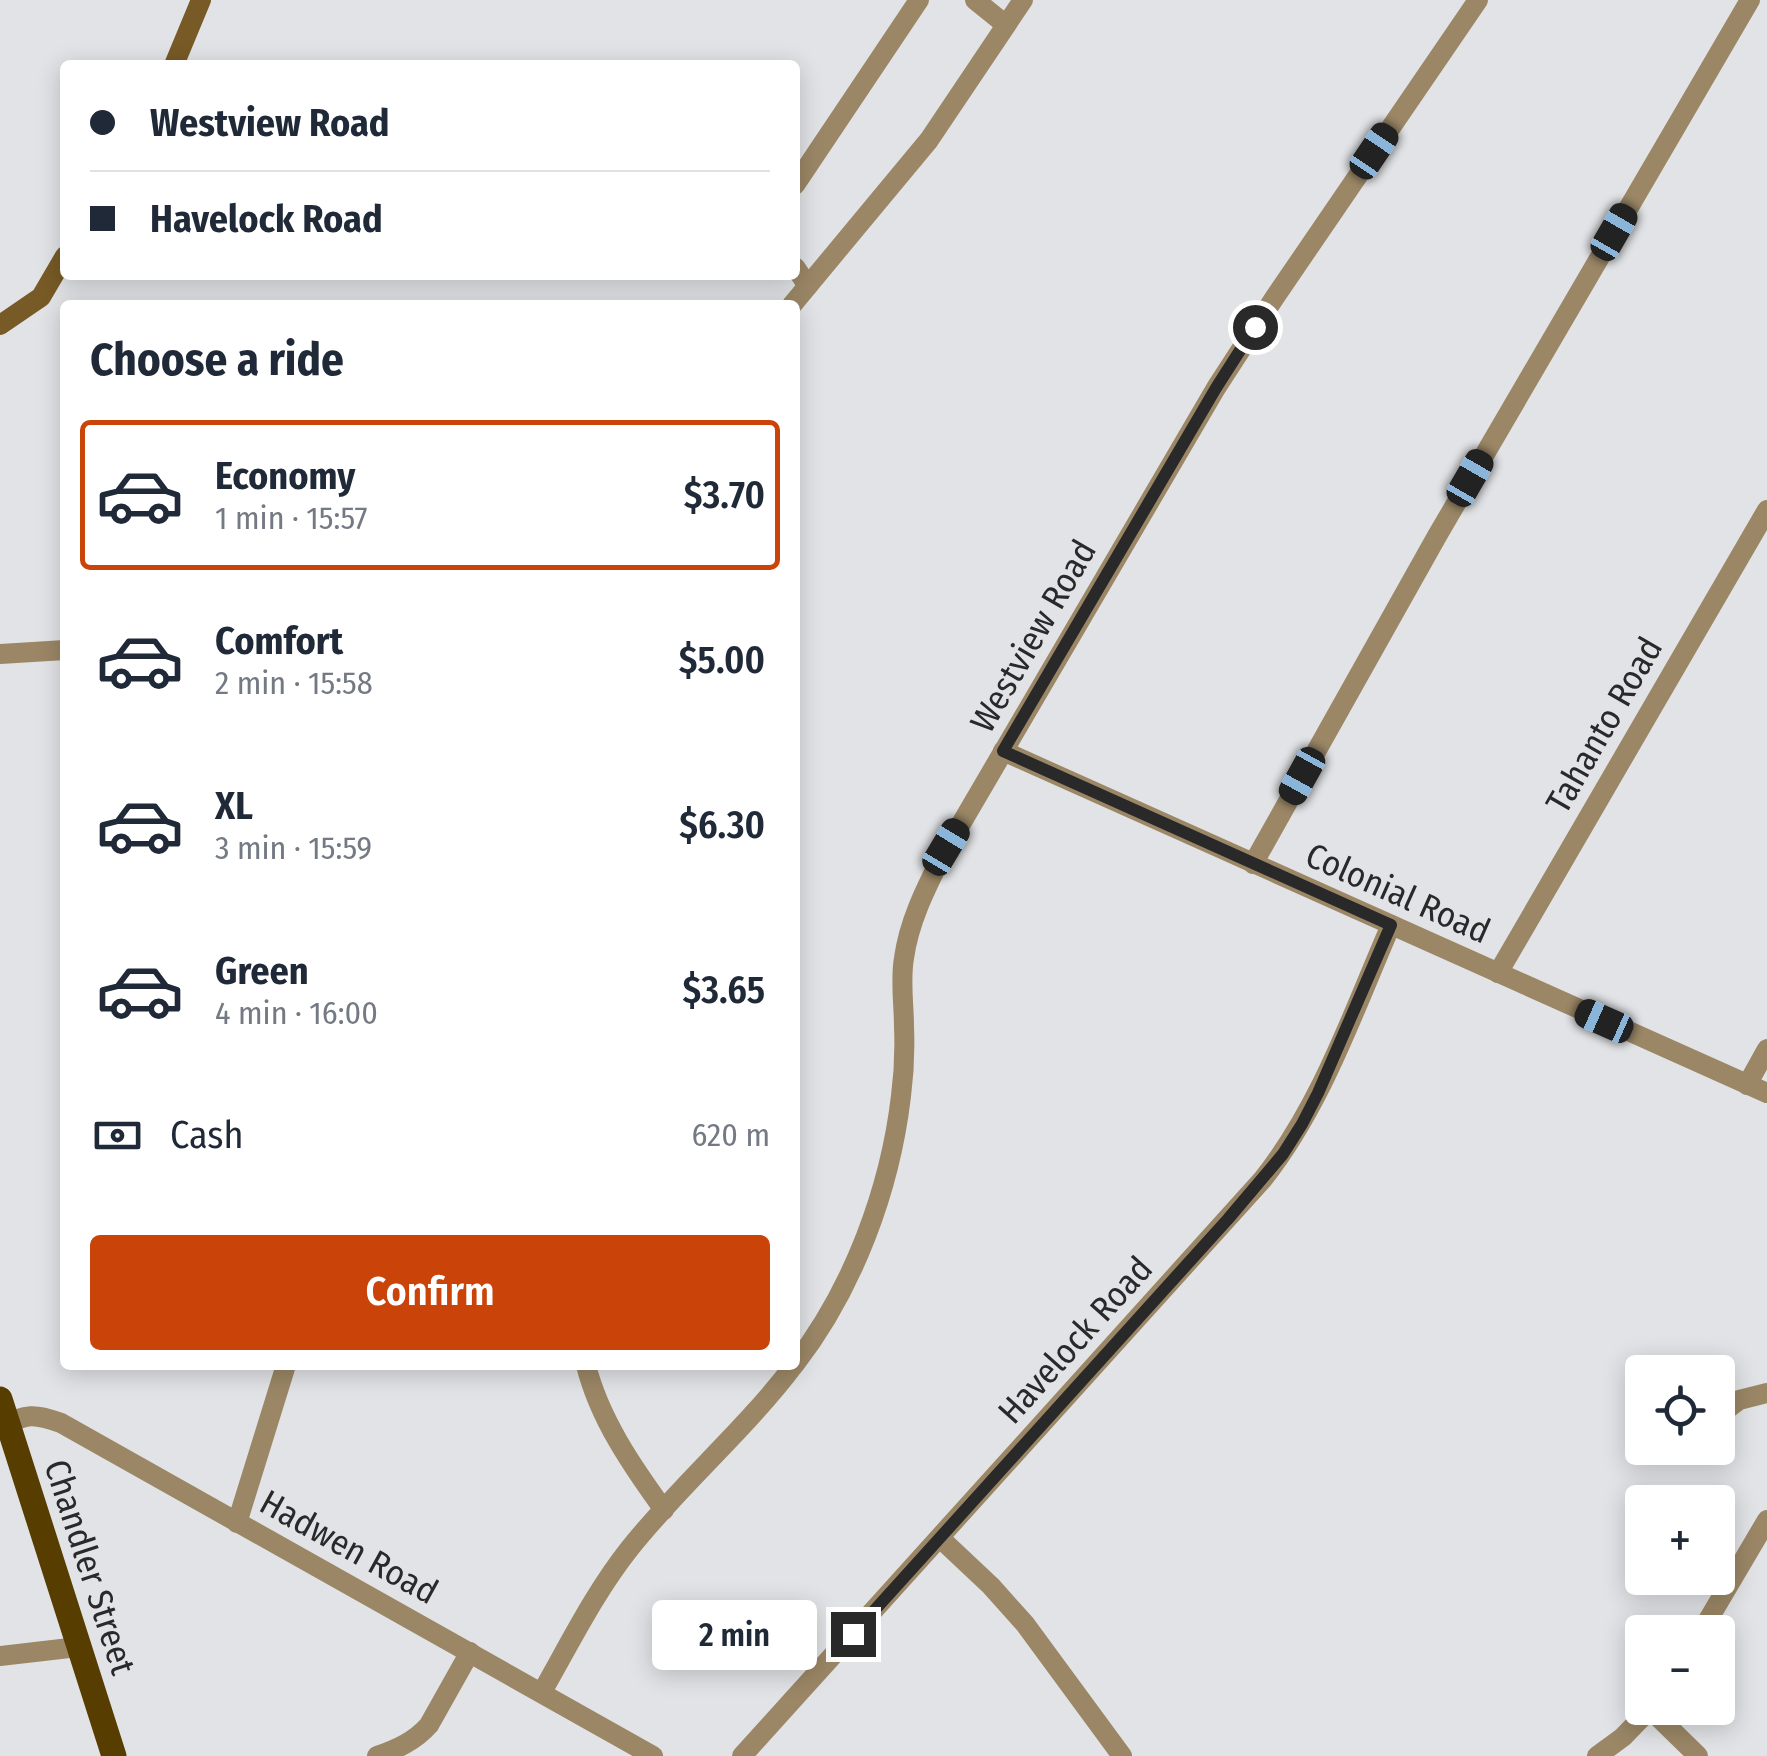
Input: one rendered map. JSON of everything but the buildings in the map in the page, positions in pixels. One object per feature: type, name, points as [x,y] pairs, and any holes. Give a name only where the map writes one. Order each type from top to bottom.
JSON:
[{"type":"main road","name":"Chandler Street","points":[[2,1416],[114,1756]]},
{"type":"street","points":[[176,60],[201,0]]},
{"type":"street","points":[[800,178],[919,0]]},
{"type":"street","points":[[975,0],[1006,24]]},
{"type":"street","points":[[796,300],[929,140],[1023,0]]},
{"type":"street","name":"Westview Road","points":[[800,1357],[826,1317],[860,1250],[889,1158],[901,1098],[903,962],[916,911],[946,847],[1216,388],[1478,0]]},
{"type":"street","points":[[1253,864],[1437,536],[1750,0]]},
{"type":"street","points":[[0,325],[41,296],[60,264]]},
{"type":"street","points":[[800,274],[808,286]]},
{"type":"street","name":"Tahanto Road","points":[[1498,973],[1767,510]]},
{"type":"street","points":[[0,654],[60,650]]},
{"type":"street","name":"Colonial Road","points":[[1003,751],[1767,1094]]},
{"type":"street","name":"Havelock Road","points":[[742,1756],[1283,1154],[1318,1093],[1391,925]]},
{"type":"street","points":[[1747,1085],[1767,1050]]},
{"type":"street","points":[[238,1522],[285,1370]]},
{"type":"street","points":[[587,1370],[592,1389],[625,1452],[664,1510]]},
{"type":"street","name":"Westview Road","points":[[542,1692],[611,1574],[633,1545],[791,1370]]},
{"type":"street","points":[[1735,1403],[1767,1393]]},
{"type":"street","name":"Hadwen Road","points":[[2,1416],[37,1414],[61,1423],[654,1756]]},
{"type":"street","points":[[1711,1615],[1767,1520]]},
{"type":"street","points":[[940,1538],[1025,1624],[1122,1756]]},
{"type":"street","points":[[0,1656],[78,1647]]},
{"type":"street","points":[[377,1756],[400,1748],[422,1733],[470,1652]]},
{"type":"street","points":[[1597,1756],[1635,1725]]},
{"type":"street","points":[[1668,1725],[1698,1756]]},
{"type":"route","points":[[853,1634],[1283,1154],[1318,1093],[1391,925],[1003,751],[1255,327]]}]
